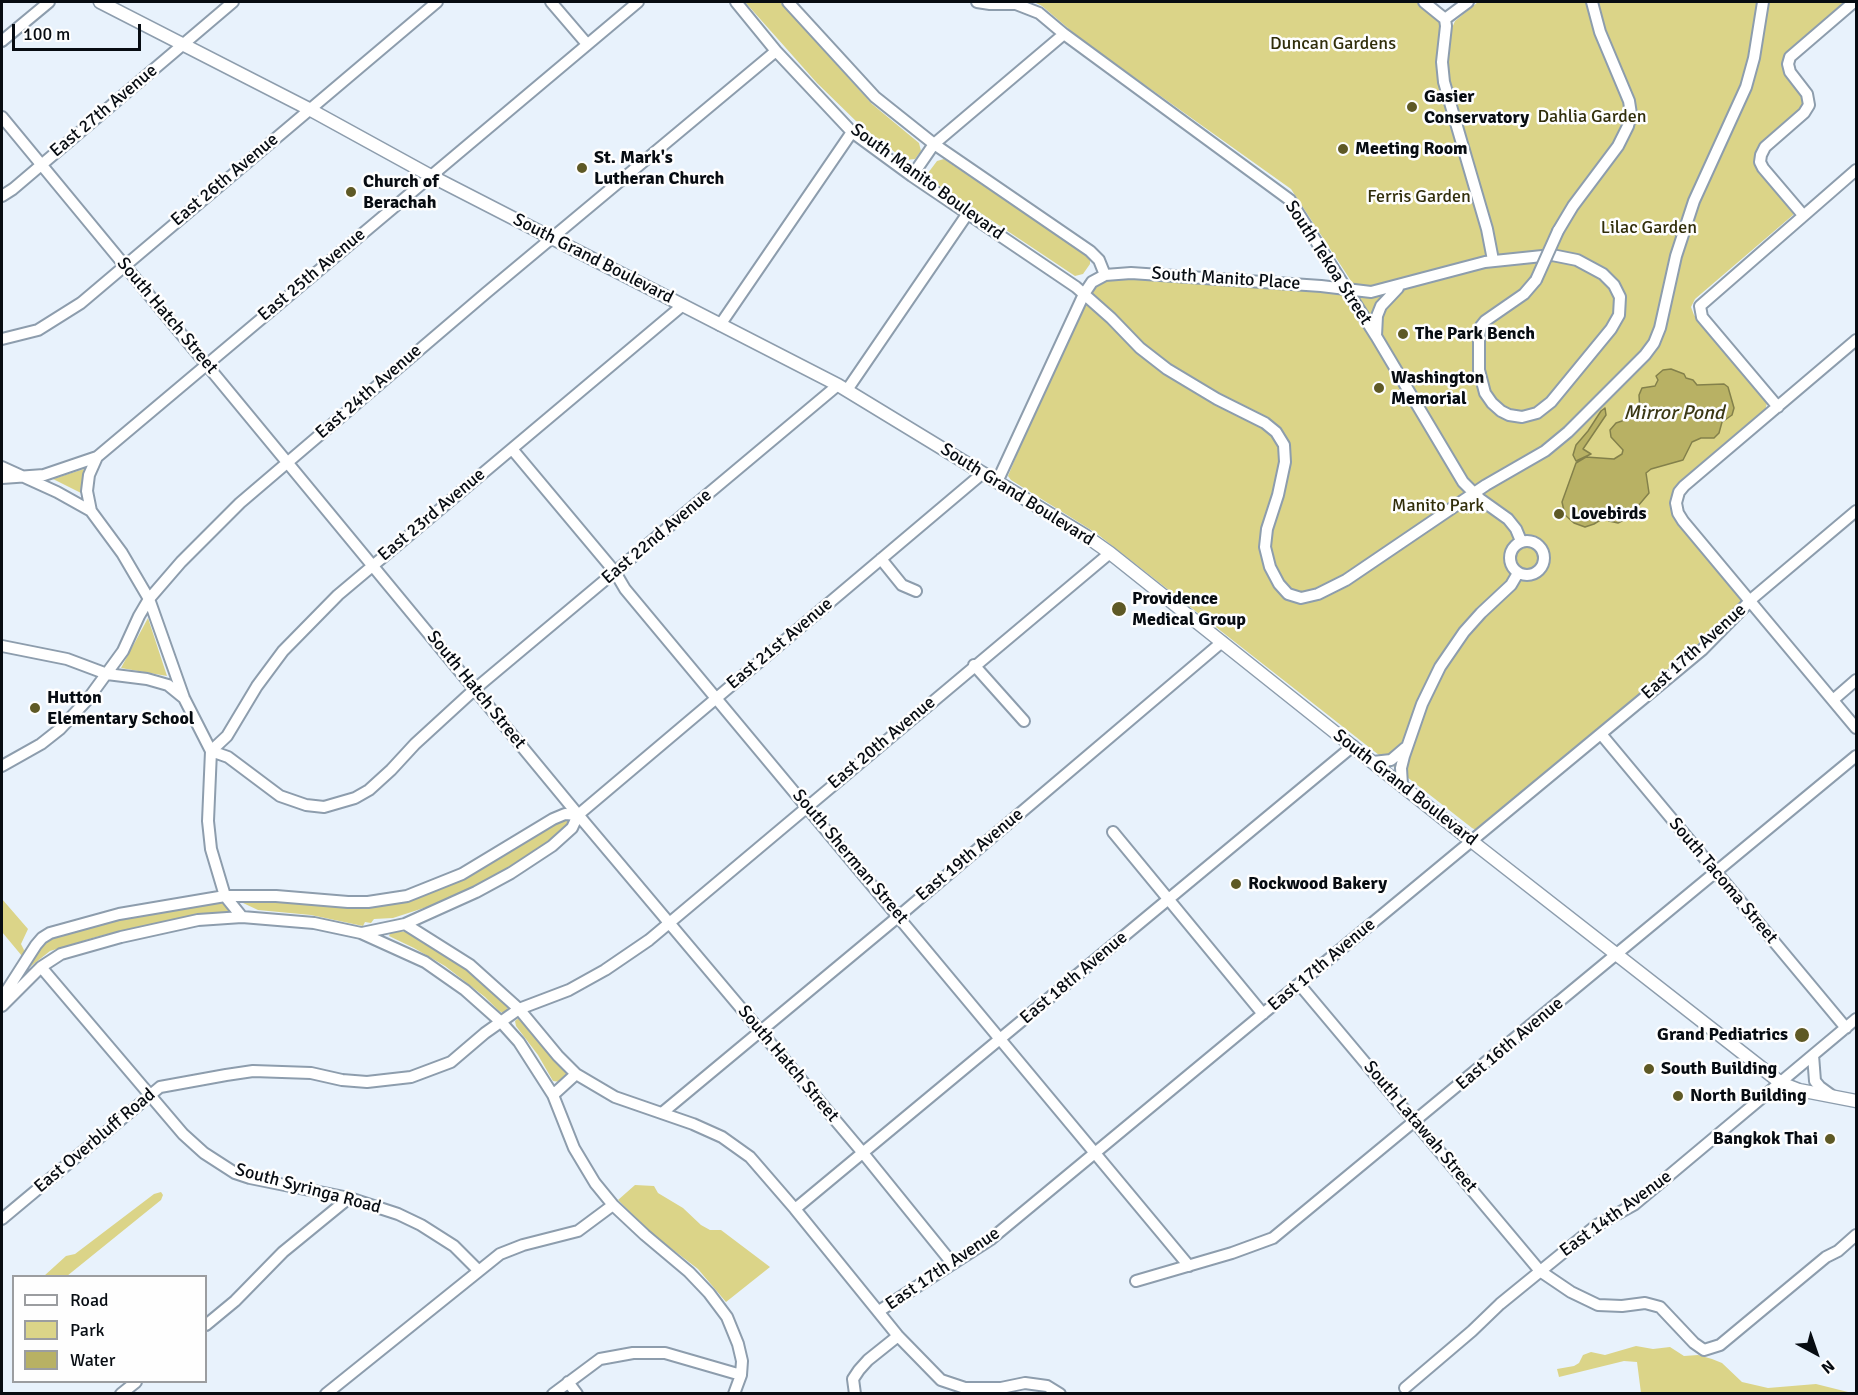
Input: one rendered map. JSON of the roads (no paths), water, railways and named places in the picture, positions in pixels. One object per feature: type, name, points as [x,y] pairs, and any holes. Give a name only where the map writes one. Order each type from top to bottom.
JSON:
[{"type":"main road","name":"South Grand Boulevard","points":[[100,2],[309,109],[431,176],[843,388],[983,473],[1110,553],[1781,1083],[1799,1090],[1857,1101]]},
{"type":"street","points":[[2,41],[49,2]]},
{"type":"street","name":"East 27th Avenue","points":[[2,196],[233,2]]},
{"type":"street","name":"East 26th Avenue","points":[[2,339],[38,330],[81,303],[437,2]]},
{"type":"street","points":[[551,2],[587,44]]},
{"type":"street","name":"East 25th Avenue","points":[[19,477],[44,474],[97,457],[638,2]]},
{"type":"street","name":"South Manito Boulevard","points":[[736,2],[776,51],[852,132],[1084,294],[1157,362],[1201,391],[1273,429],[1281,439],[1285,450],[1285,462],[1278,495],[1267,529],[1265,548],[1273,573],[1282,587],[1292,596],[1305,598],[1334,586],[1497,478],[1535,458],[1556,443],[1634,367],[1654,343],[1660,328],[1676,256],[1694,201],[1748,81],[1763,2]]},
{"type":"street","name":"South Manito Boulevard","points":[[788,2],[875,97],[934,144],[1090,251],[1099,260],[1105,275]]},
{"type":"street","name":"South Tekoa Street","points":[[977,2],[1016,4],[1039,12],[1064,34],[1290,200],[1376,336],[1461,479],[1473,494],[1508,519],[1516,529],[1521,541]]},
{"type":"street","points":[[1424,2],[1445,19],[1442,62],[1444,82],[1487,229],[1493,260]]},
{"type":"street","points":[[1445,19],[1468,2]]},
{"type":"street","name":"South Manito Place","points":[[1105,275],[1131,273],[1321,286],[1371,292],[1493,260],[1552,255],[1571,258],[1604,275],[1614,285],[1620,297],[1620,311],[1615,324],[1551,402],[1532,415],[1518,417],[1498,408],[1485,393],[1479,370],[1479,336],[1481,326],[1485,321],[1527,292],[1536,280],[1558,231],[1573,206],[1622,140],[1631,114],[1628,97],[1600,32],[1592,2]]},
{"type":"street","points":[[1803,215],[1765,170],[1760,157],[1765,147],[1804,113],[1809,105],[1807,94],[1791,74],[1788,64],[1791,55],[1854,2]]},
{"type":"street","points":[[912,176],[934,144],[1064,34]]},
{"type":"street","name":"East 24th Avenue","points":[[2,766],[30,752],[60,729],[88,699],[123,651],[149,599],[222,520],[553,237],[776,51]]},
{"type":"street","name":"South Hatch Street","points":[[2,117],[578,815],[863,1153],[952,1263]]},
{"type":"street","points":[[720,325],[852,132]]},
{"type":"street","points":[[1778,407],[1704,320],[1699,308],[1705,299],[1857,170]]},
{"type":"street","name":"East 22nd Avenue","points":[[211,751],[228,757],[280,796],[306,805],[324,807],[341,803],[369,790],[475,688],[843,388],[968,213]]},
{"type":"street","points":[[997,482],[1084,294],[1092,282],[1105,275]]},
{"type":"street","points":[[1376,336],[1376,323],[1381,306],[1402,285]]},
{"type":"street","name":"East 23rd Avenue","points":[[211,751],[227,736],[257,686],[283,651],[338,595],[683,305]]},
{"type":"street","points":[[1857,340],[1681,489],[1676,499],[1676,508],[1683,521],[1857,728]]},
{"type":"street","name":"South Sherman Street","points":[[512,448],[615,572],[625,589],[1189,1266]]},
{"type":"street","points":[[91,511],[87,490],[89,475],[97,457]]},
{"type":"street","points":[[2,467],[19,477],[57,492],[91,511],[122,553],[149,599],[184,698],[211,751],[208,821],[211,849],[225,896],[242,917]]},
{"type":"street","name":"East 21st Avenue","points":[[361,933],[405,924],[476,892],[543,853],[572,828],[578,815],[983,473]]},
{"type":"street","points":[[2,478],[19,477]]},
{"type":"street","name":"East 17th Avenue","points":[[879,1311],[991,1239],[1708,644],[1750,601],[1857,510]]},
{"type":"street","points":[[1521,541],[1535,542],[1542,549],[1544,558],[1537,571],[1528,575],[1518,573],[1512,566],[1509,556],[1513,547],[1521,541]]},
{"type":"street","name":"East 20th Avenue","points":[[501,1022],[519,1009],[569,990],[605,970],[649,940],[1110,553]]},
{"type":"street","points":[[881,559],[902,585],[916,591]]},
{"type":"street","points":[[1402,785],[1402,764],[1426,693],[1448,654],[1472,622],[1511,585],[1518,573]]},
{"type":"street","name":"East 19th Avenue","points":[[662,1113],[1222,642]]},
{"type":"street","points":[[2,646],[66,659],[107,674],[147,679],[168,686],[184,698]]},
{"type":"street","points":[[974,665],[1024,721]]},
{"type":"street","points":[[1833,700],[1857,680]]},
{"type":"street","name":"South Tacoma Street","points":[[1601,734],[1846,1028]]},
{"type":"street","points":[[1373,762],[1391,760],[1407,745]]},
{"type":"street","name":"East 18th Avenue","points":[[795,1209],[1353,746]]},
{"type":"street","name":"East 16th Avenue","points":[[1136,1281],[1232,1253],[1274,1238],[1857,756]]},
{"type":"street","points":[[2,998],[36,945],[50,933],[119,914],[225,896],[276,896],[368,902],[407,896],[432,887],[490,859],[553,819],[565,814],[578,815]]},
{"type":"street","points":[[1113,832],[1263,1014]]},
{"type":"street","points":[[2,1006],[41,967],[61,954],[121,937],[198,920],[242,917],[314,923],[361,933],[425,962],[465,990],[501,1022],[519,1042],[553,1095],[574,1148],[584,1166],[613,1205],[689,1272],[727,1317],[742,1361],[741,1375],[734,1394]]},
{"type":"street","points":[[405,924],[470,965],[519,1009],[576,1074],[615,1097],[722,1137],[750,1157],[898,1336],[941,1380],[964,1388],[999,1391],[1025,1383],[1047,1386],[1060,1394]]},
{"type":"street","name":"South Syringa Road","points":[[41,967],[183,1134],[204,1153],[235,1173],[288,1187],[316,1190],[350,1198],[398,1214],[421,1225],[454,1246],[478,1270]]},
{"type":"street","name":"South Latawah Street","points":[[1299,984],[1540,1271],[1571,1292],[1598,1305],[1622,1306],[1646,1303],[1660,1307],[1694,1343],[1704,1350],[1720,1345],[1826,1257],[1838,1251],[1857,1235]]},
{"type":"street","name":"East 14th Avenue","points":[[1405,1388],[1540,1271],[1597,1225],[1630,1208],[1857,1018]]},
{"type":"street","name":"East Overbluff Road","points":[[2,1219],[160,1087],[253,1071],[311,1073],[342,1080],[367,1082],[411,1077],[451,1062],[484,1033],[501,1022]]},
{"type":"street","points":[[1813,1055],[1815,1081],[1834,1097]]},
{"type":"street","points":[[553,1095],[576,1074]]},
{"type":"street","points":[[207,1324],[235,1301],[283,1252],[350,1198]]},
{"type":"street","points":[[326,1394],[500,1254],[512,1248],[578,1231],[613,1205]]},
{"type":"street","points":[[855,1394],[853,1379],[868,1360],[898,1336]]},
{"type":"street","points":[[553,1394],[600,1359],[633,1353],[665,1353],[741,1375]]},
{"type":"street","points":[[568,1382],[577,1394]]},
{"type":"street","points":[[121,1394],[135,1383]]},
{"type":"water","name":"Mirror Pond","points":[[1671,369],[1684,374],[1697,385],[1724,384],[1728,387],[1734,408],[1732,415],[1722,422],[1719,433],[1714,438],[1701,438],[1692,442],[1683,460],[1651,469],[1646,473],[1649,493],[1638,506],[1635,514],[1618,523],[1609,521],[1605,517],[1585,527],[1574,523],[1565,515],[1562,502],[1576,463],[1586,457],[1614,459],[1622,454],[1623,450],[1611,437],[1610,430],[1627,415],[1638,416],[1640,412],[1639,395],[1642,388],[1655,386],[1658,380],[1656,376],[1663,370]]},
{"type":"water","points":[[1605,408],[1606,415],[1583,449],[1591,454],[1576,461],[1573,455],[1576,445]]},
{"type":"place","name":"Gasier Conservatory","points":[[1412,107]]},
{"type":"place","name":"Meeting Room","points":[[1343,149]]},
{"type":"place","name":"St. Mark's Lutheran Church","points":[[582,168]]},
{"type":"place","name":"Church of Berachah","points":[[351,192]]},
{"type":"place","name":"The Park Bench","points":[[1403,334]]},
{"type":"place","name":"Washington Memorial","points":[[1379,388]]},
{"type":"place","name":"Lovebirds","points":[[1559,514]]},
{"type":"place","name":"Providence Medical Group","points":[[1119,609]]},
{"type":"place","name":"Hutton Elementary School","points":[[35,708]]},
{"type":"place","name":"Rockwood Bakery","points":[[1236,884]]},
{"type":"place","name":"Grand Pediatrics","points":[[1802,1035]]},
{"type":"place","name":"South Building","points":[[1649,1069]]},
{"type":"place","name":"North Building","points":[[1678,1096]]},
{"type":"place","name":"Bangkok Thai","points":[[1830,1139]]},
{"type":"park label","name":"Duncan Gardens","points":[[1333,44]]},
{"type":"park label","name":"Dahlia Garden","points":[[1592,117]]},
{"type":"park label","name":"Ferris Garden","points":[[1419,197]]},
{"type":"park label","name":"Lilac Garden","points":[[1649,228]]},
{"type":"park label","name":"Manito Park","points":[[1438,506]]}]
